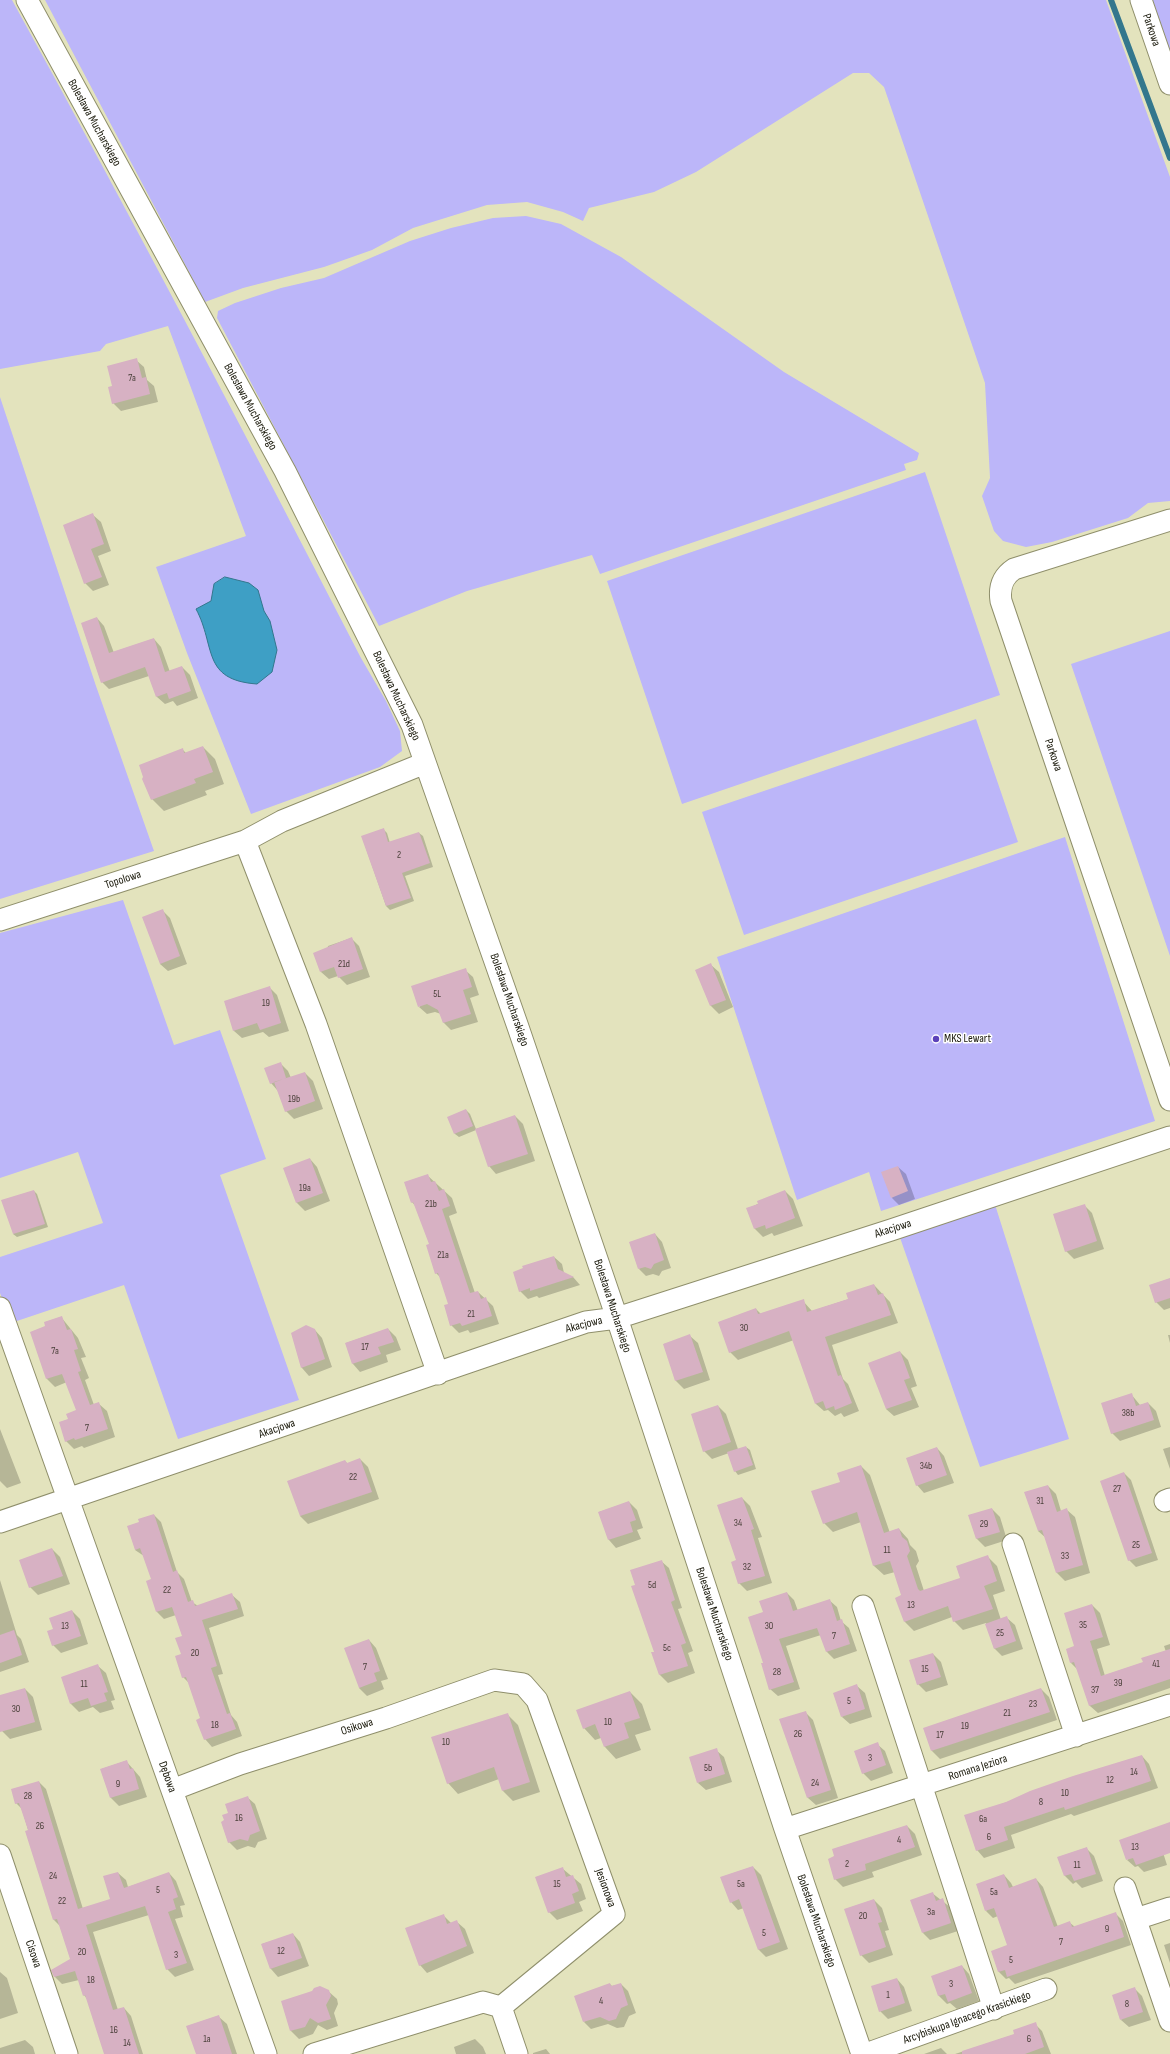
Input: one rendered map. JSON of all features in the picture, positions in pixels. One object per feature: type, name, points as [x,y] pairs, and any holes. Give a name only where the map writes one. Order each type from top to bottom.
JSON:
[{"type":"street","name":"Bolesława Mucharskiego","points":[[27,0],[285,471],[412,726],[518,1026],[617,1318],[785,1829],[862,2054]]},
{"type":"street","name":"Parkowa","points":[[1140,0],[1170,84]]},
{"type":"street","name":"Parkowa","points":[[1170,520],[1014,569],[1003,579],[1000,594],[1005,615],[1170,1100]]},
{"type":"street","name":"Topolowa","points":[[0,920],[245,841],[282,821],[425,763]]},
{"type":"street","points":[[245,841],[316,1024],[438,1374]]},
{"type":"street","name":"Akacjowa","points":[[0,1522],[438,1374],[586,1322],[617,1318],[891,1230],[1170,1137]]},
{"type":"street","name":"Dębowa","points":[[0,1308],[266,2054]]},
{"type":"street","points":[[1013,1544],[1076,1736]]},
{"type":"street","points":[[863,1606],[920,1786],[994,2009]]},
{"type":"street","name":"Osikowa","points":[[172,1790],[240,1764],[386,1718],[494,1680],[523,1684],[537,1700]]},
{"type":"street","name":"Jesionowa","points":[[501,2007],[614,1914],[537,1700]]},
{"type":"street","name":"Romana Jeziora","points":[[785,1829],[1170,1705]]},
{"type":"street","name":"Cisowa","points":[[0,1855],[67,2054]]},
{"type":"street","points":[[1125,1888],[1170,2021]]},
{"type":"street","points":[[1136,1919],[1170,1908]]},
{"type":"street","name":"Arcybiskupa Ignacego Krasickiego","points":[[866,2054],[1046,1989]]},
{"type":"street","points":[[314,2054],[483,2002],[501,2007],[517,2054]]},
{"type":"shaded area","points":[[0,0],[12,0],[189,328],[361,658],[386,701],[400,731],[402,751],[380,767],[251,814],[187,653],[156,567],[246,536],[168,326],[106,344],[100,351],[0,369]]},
{"type":"shaded area","points":[[45,0],[1106,0],[1170,177],[1170,501],[1148,503],[1128,518],[1052,542],[1026,547],[1003,541],[994,531],[982,496],[990,478],[985,383],[884,87],[869,73],[853,73],[696,172],[654,192],[589,208],[583,221],[563,212],[527,202],[487,205],[413,228],[372,250],[324,267],[243,288],[205,302]]},
{"type":"shaded area","points":[[1151,0],[1170,0],[1170,55]]},
{"type":"shaded area","points":[[526,216],[561,224],[621,257],[784,372],[919,453],[917,460],[904,464],[906,470],[600,574],[592,555],[467,591],[379,626],[217,318],[218,311],[235,303],[281,288],[324,278],[410,241],[451,228],[493,218]]},
{"type":"shaded area","points":[[0,397],[96,686],[154,851],[0,899]]},
{"type":"shaded area","points":[[925,472],[1000,695],[682,804],[607,581]]},
{"type":"shaded area","points":[[1170,631],[1170,956],[1071,664]]},
{"type":"shaded area","points":[[976,719],[1018,842],[744,935],[702,812]]},
{"type":"shaded area","name":"MKS Lewart","points":[[1065,837],[1155,1121],[881,1211],[869,1172],[797,1200],[717,957]]},
{"type":"shaded area","points":[[123,900],[174,1045],[220,1030],[266,1159],[220,1175],[299,1400],[178,1439],[124,1285],[11,1323],[0,1293],[0,1257],[103,1223],[78,1152],[0,1178],[0,933]]},
{"type":"shaded area","points":[[992,1195],[1069,1439],[980,1467],[897,1229]]},
{"type":"water","points":[[225,577],[249,583],[258,590],[264,611],[270,621],[277,650],[272,672],[257,684],[239,681],[227,676],[218,668],[213,659],[196,609],[211,601],[214,584]]},
{"type":"building","points":[[137,358],[142,378],[146,377],[150,394],[112,404],[108,387],[112,386],[107,366]]},
{"type":"building","points":[[93,513],[104,544],[91,549],[102,577],[84,584],[63,525]]},
{"type":"building","points":[[97,617],[109,653],[154,638],[165,672],[182,666],[191,691],[169,699],[167,693],[156,697],[145,667],[101,683],[81,623]]},
{"type":"building","points":[[203,746],[213,772],[194,779],[196,783],[151,800],[142,779],[143,777],[139,765],[183,748],[184,753]]},
{"type":"building","points":[[384,828],[388,842],[419,832],[430,863],[402,873],[411,898],[386,906],[361,836]]},
{"type":"building","points":[[163,909],[180,956],[160,964],[142,917]]},
{"type":"building","points":[[352,937],[363,969],[338,978],[334,967],[320,972],[313,953]]},
{"type":"building","points":[[711,963],[726,1000],[710,1006],[695,970]]},
{"type":"building","points":[[466,968],[472,987],[463,990],[471,1014],[443,1023],[438,1010],[427,1004],[418,1007],[411,986]]},
{"type":"building","points":[[270,986],[281,1023],[260,1030],[257,1023],[233,1031],[224,1001]]},
{"type":"building","points":[[281,1062],[286,1078],[270,1084],[264,1068]]},
{"type":"building","points":[[305,1072],[315,1101],[285,1112],[274,1082]]},
{"type":"building","points":[[466,1109],[473,1126],[454,1134],[447,1117]]},
{"type":"building","points":[[515,1115],[528,1154],[488,1167],[475,1129]]},
{"type":"building","points":[[310,1158],[323,1193],[296,1203],[283,1168]]},
{"type":"building","points":[[898,1166],[908,1191],[891,1198],[881,1172]]},
{"type":"building","points":[[428,1174],[431,1182],[435,1181],[439,1191],[444,1189],[450,1206],[442,1209],[470,1293],[478,1291],[481,1299],[486,1297],[492,1316],[462,1326],[460,1323],[450,1326],[444,1305],[448,1304],[438,1273],[435,1274],[426,1245],[429,1244],[413,1202],[411,1203],[404,1182]]},
{"type":"building","points":[[34,1190],[45,1224],[13,1234],[1,1200]]},
{"type":"building","points":[[785,1190],[795,1218],[766,1229],[765,1225],[754,1229],[746,1208],[758,1204],[757,1201]]},
{"type":"building","points":[[1085,1204],[1097,1241],[1065,1252],[1053,1214]]},
{"type":"building","points":[[655,1233],[664,1260],[654,1264],[651,1269],[645,1267],[638,1269],[629,1242]]},
{"type":"building","points":[[554,1256],[558,1269],[574,1277],[530,1291],[530,1288],[519,1292],[513,1272],[523,1268],[522,1266]]},
{"type":"building","points":[[1170,1278],[1170,1298],[1155,1303],[1149,1285]]},
{"type":"building","points":[[874,1284],[878,1295],[883,1293],[891,1315],[825,1337],[838,1376],[841,1375],[852,1403],[835,1410],[834,1406],[826,1409],[823,1401],[815,1404],[789,1331],[729,1353],[718,1322],[756,1308],[758,1314],[804,1299],[807,1312],[848,1299],[846,1293]]},
{"type":"building","points":[[62,1316],[67,1330],[71,1329],[78,1349],[74,1350],[81,1371],[78,1372],[90,1405],[99,1402],[108,1429],[75,1440],[74,1438],[65,1442],[59,1422],[68,1419],[66,1414],[76,1410],[62,1374],[46,1379],[30,1332],[45,1326],[44,1322]]},
{"type":"building","points":[[306,1325],[315,1329],[325,1359],[301,1368],[291,1333]]},
{"type":"building","points":[[388,1328],[394,1342],[378,1347],[381,1354],[352,1364],[345,1343]]},
{"type":"building","points":[[690,1334],[703,1372],[675,1381],[663,1344]]},
{"type":"building","points":[[900,1351],[910,1378],[904,1380],[912,1400],[886,1409],[868,1363]]},
{"type":"building","points":[[1132,1393],[1136,1406],[1148,1402],[1154,1420],[1111,1434],[1101,1403]]},
{"type":"building","points":[[718,1405],[731,1442],[703,1452],[691,1414]]},
{"type":"building","points":[[746,1446],[753,1465],[734,1472],[727,1452]]},
{"type":"building","points":[[937,1447],[947,1475],[916,1486],[906,1458]]},
{"type":"building","points":[[360,1458],[372,1492],[300,1516],[287,1481],[345,1460],[347,1463]]},
{"type":"building","points":[[861,1465],[884,1533],[899,1528],[902,1537],[907,1541],[910,1551],[907,1556],[918,1589],[920,1591],[960,1578],[956,1566],[988,1555],[997,1581],[984,1586],[993,1609],[953,1622],[948,1606],[904,1622],[895,1598],[901,1595],[890,1561],[873,1566],[857,1512],[823,1524],[811,1491],[840,1482],[837,1473]]},
{"type":"building","points":[[1124,1472],[1152,1553],[1128,1561],[1100,1481]]},
{"type":"building","points":[[1048,1485],[1057,1512],[1067,1508],[1083,1565],[1056,1573],[1042,1530],[1038,1531],[1024,1492]]},
{"type":"building","points":[[742,1497],[754,1529],[751,1530],[765,1576],[738,1584],[731,1562],[736,1560],[717,1505]]},
{"type":"building","points":[[629,1501],[636,1520],[630,1522],[633,1532],[608,1540],[598,1512]]},
{"type":"building","points":[[992,1508],[1000,1532],[976,1539],[968,1515]]},
{"type":"building","points":[[154,1514],[173,1572],[177,1570],[188,1602],[193,1600],[195,1606],[232,1593],[238,1609],[202,1620],[217,1666],[211,1668],[227,1714],[230,1713],[236,1729],[204,1740],[196,1720],[200,1718],[186,1677],[182,1678],[175,1656],[181,1654],[175,1638],[182,1636],[172,1607],[156,1612],[146,1581],[151,1579],[140,1548],[135,1550],[127,1526],[139,1522],[138,1519]]},
{"type":"building","points":[[52,1548],[63,1576],[29,1588],[19,1560]]},
{"type":"building","points":[[662,1560],[675,1600],[671,1602],[686,1643],[681,1645],[688,1666],[659,1675],[651,1652],[654,1652],[631,1586],[635,1585],[630,1570]]},
{"type":"building","points":[[787,1592],[793,1611],[830,1599],[837,1621],[842,1619],[850,1644],[826,1652],[817,1628],[779,1639],[794,1682],[769,1690],[761,1663],[763,1663],[748,1617],[763,1612],[759,1601]]},
{"type":"building","points":[[1092,1604],[1103,1637],[1090,1641],[1101,1676],[1143,1662],[1141,1658],[1170,1649],[1170,1679],[1089,1706],[1074,1662],[1070,1663],[1066,1649],[1074,1646],[1064,1613]]},
{"type":"building","points":[[72,1610],[81,1636],[52,1646],[47,1631],[53,1629],[49,1618]]},
{"type":"building","points":[[1007,1616],[1016,1641],[994,1649],[985,1624]]},
{"type":"building","points":[[14,1630],[22,1655],[0,1663],[0,1635]]},
{"type":"building","points":[[369,1639],[380,1671],[374,1673],[377,1681],[359,1688],[344,1648]]},
{"type":"building","points":[[933,1653],[941,1677],[917,1685],[909,1660]]},
{"type":"building","points":[[98,1664],[108,1692],[104,1693],[107,1701],[91,1706],[88,1698],[70,1704],[61,1677]]},
{"type":"building","points":[[857,1684],[865,1709],[841,1717],[833,1693]]},
{"type":"building","points":[[25,1688],[35,1722],[0,1732],[0,1695]]},
{"type":"building","points":[[1041,1688],[1050,1712],[931,1751],[923,1728]]},
{"type":"building","points":[[630,1691],[640,1718],[624,1723],[629,1738],[604,1747],[595,1724],[583,1729],[576,1710]]},
{"type":"building","points":[[806,1711],[831,1790],[807,1798],[779,1719]]},
{"type":"building","points":[[508,1713],[530,1782],[502,1791],[494,1767],[447,1784],[431,1737]]},
{"type":"building","points":[[878,1742],[886,1765],[862,1774],[854,1751]]},
{"type":"building","points":[[717,1748],[725,1774],[697,1783],[689,1757]]},
{"type":"building","points":[[1142,1755],[1151,1781],[1065,1810],[1064,1807],[1004,1827],[1008,1840],[976,1851],[964,1815],[1006,1802],[1030,1791],[1073,1776]]},
{"type":"building","points":[[127,1760],[130,1769],[133,1768],[139,1789],[110,1798],[100,1769]]},
{"type":"building","points":[[39,1781],[78,1909],[110,1899],[103,1876],[118,1872],[124,1888],[169,1872],[178,1897],[173,1899],[176,1909],[168,1912],[187,1963],[166,1970],[145,1906],[86,1925],[113,2010],[124,2007],[139,2054],[104,2054],[85,1995],[83,1996],[75,1971],[54,1977],[51,1970],[70,1959],[57,1919],[53,1920],[25,1831],[28,1830],[19,1803],[15,1804],[11,1789]]},
{"type":"building","points":[[248,1796],[260,1831],[250,1835],[248,1841],[240,1839],[228,1843],[221,1822],[224,1820],[222,1815],[228,1813],[225,1804]]},
{"type":"building","points":[[1170,1822],[1170,1853],[1136,1865],[1133,1858],[1126,1860],[1119,1840]]},
{"type":"building","points":[[907,1825],[915,1847],[865,1864],[866,1870],[834,1880],[828,1859],[834,1856],[832,1849]]},
{"type":"building","points":[[1087,1847],[1096,1874],[1074,1881],[1071,1874],[1064,1876],[1057,1857]]},
{"type":"building","points":[[753,1866],[780,1942],[758,1950],[739,1899],[730,1903],[720,1877]]},
{"type":"building","points":[[563,1867],[566,1877],[573,1875],[579,1891],[572,1894],[575,1903],[548,1913],[535,1877]]},
{"type":"building","points":[[1004,1874],[1009,1888],[1036,1878],[1054,1927],[1070,1921],[1072,1927],[1116,1912],[1124,1937],[1007,1977],[1005,1970],[998,1972],[991,1951],[1007,1945],[994,1908],[985,1911],[976,1884]]},
{"type":"building","points":[[933,1892],[936,1901],[943,1898],[951,1923],[922,1933],[910,1900]]},
{"type":"building","points":[[874,1899],[882,1922],[878,1923],[886,1947],[860,1956],[844,1909]]},
{"type":"building","points":[[444,1914],[447,1924],[457,1920],[467,1946],[419,1966],[405,1928]]},
{"type":"building","points":[[293,1933],[302,1958],[270,1969],[261,1944]]},
{"type":"building","points":[[962,1965],[972,1993],[948,2002],[945,1994],[938,1996],[931,1976]]},
{"type":"building","points":[[897,1978],[905,2003],[879,2012],[871,1986]]},
{"type":"building","points":[[610,1983],[611,1986],[621,1983],[628,2005],[621,2008],[616,2019],[609,2021],[600,2017],[583,2022],[574,1996]]},
{"type":"building","points":[[320,1986],[329,1990],[331,1996],[326,2005],[331,2019],[318,2023],[310,2018],[305,2027],[290,2031],[281,2001],[312,1991],[314,1988]]},
{"type":"building","points":[[1135,1987],[1143,2012],[1120,2020],[1112,1995]]},
{"type":"building","points":[[219,2015],[232,2054],[196,2054],[186,2026]]},
{"type":"building","points":[[1036,2022],[1044,2047],[1025,2054],[962,2054],[962,2051],[1014,2034],[1013,2030]]},
{"type":"waterway","points":[[1111,0],[1170,158]]},
{"type":"place","name":"MKS Lewart","points":[[936,1039]]}]
